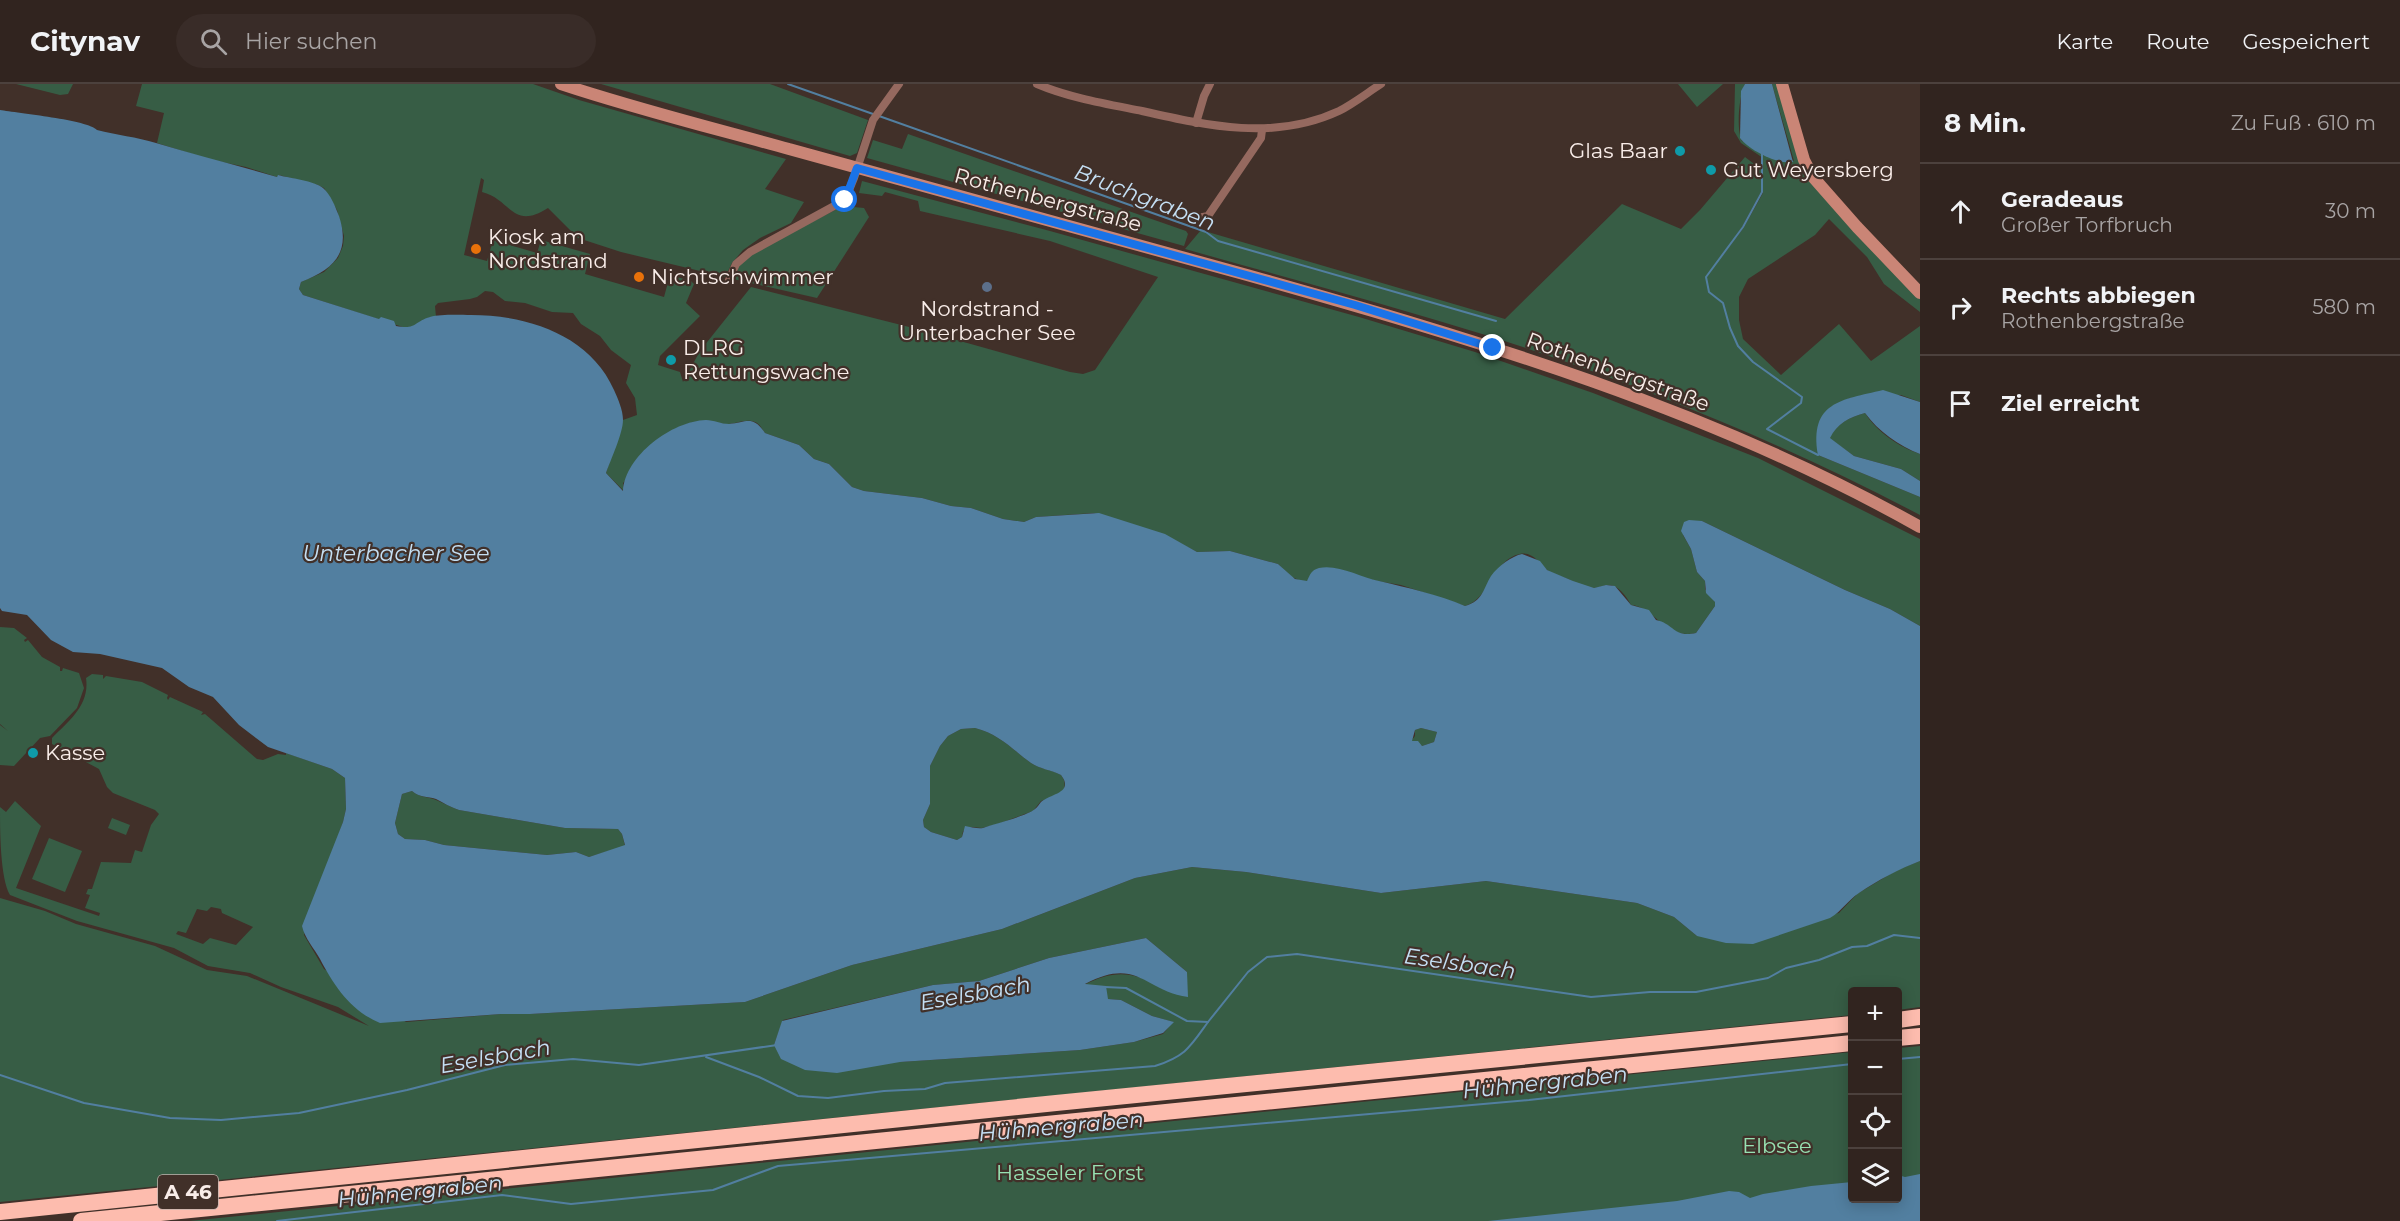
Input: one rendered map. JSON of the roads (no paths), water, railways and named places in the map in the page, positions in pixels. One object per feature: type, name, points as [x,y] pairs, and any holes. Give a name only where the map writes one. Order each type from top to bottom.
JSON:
[{"type":"highway","points":[[1902,1019],[1920,1017]]},
{"type":"highway","name":"A 46","points":[[0,1212],[1848,1024]]},
{"type":"highway","points":[[1902,1038],[1920,1036]]},
{"type":"highway","name":"A 46","points":[[81,1221],[1848,1042]]},
{"type":"main road","name":"Rothenbergstraße","points":[[561,84],[692,123],[1355,305],[1534,361],[1609,387],[1743,440],[1828,479],[1920,527]]},
{"type":"main road","points":[[1782,84],[1804,160],[1813,177],[1920,293]]},
{"type":"street","points":[[729,280],[736,264],[750,252],[845,200],[873,120],[899,84]]},
{"type":"street","points":[[1036,84],[1071,96],[1196,123],[1224,128],[1262,130],[1320,119],[1341,110],[1381,84]]},
{"type":"street","points":[[1196,123],[1210,84]]},
{"type":"street","points":[[1198,218],[1208,216],[1261,138],[1262,130]]},
{"type":"water","points":[[1745,84],[1772,84],[1793,162],[1764,156],[1740,138],[1741,91]]},
{"type":"water","name":"Unterbacher See","points":[[0,110],[81,123],[97,130],[149,141],[277,177],[278,175],[308,182],[323,188],[336,208],[343,240],[341,250],[331,265],[301,282],[299,289],[303,295],[379,319],[381,317],[394,321],[396,326],[412,326],[439,315],[492,316],[535,324],[573,342],[603,371],[620,405],[623,416],[622,425],[606,473],[623,491],[632,465],[641,453],[665,434],[693,422],[706,420],[729,424],[749,421],[761,427],[765,433],[799,445],[814,459],[829,464],[852,487],[864,491],[922,498],[951,506],[971,508],[1003,519],[1024,522],[1036,517],[1099,513],[1165,534],[1197,552],[1230,551],[1278,564],[1295,579],[1307,581],[1316,569],[1334,568],[1465,606],[1479,598],[1497,569],[1510,559],[1522,554],[1540,561],[1547,570],[1573,581],[1594,588],[1606,585],[1615,586],[1631,605],[1649,610],[1656,620],[1683,634],[1696,633],[1715,606],[1715,602],[1706,593],[1705,581],[1697,572],[1691,549],[1681,531],[1684,522],[1702,521],[1845,590],[1890,609],[1920,626],[1920,861],[1866,888],[1830,918],[1753,944],[1726,943],[1697,936],[1674,917],[1637,903],[1486,881],[1381,893],[1246,872],[1192,867],[1135,878],[1002,929],[852,965],[745,1002],[501,1014],[380,1023],[360,1012],[344,997],[307,939],[302,926],[343,822],[346,809],[345,778],[332,769],[268,747],[239,725],[213,697],[189,687],[162,668],[100,654],[73,652],[51,640],[27,615],[2,611],[0,608]],"holes":[[[975,728],[991,734],[1034,765],[1061,775],[1065,786],[1041,802],[1031,812],[983,828],[965,826],[962,837],[957,840],[931,832],[924,827],[923,820],[930,804],[930,766],[948,736],[961,729]],[[1421,728],[1437,732],[1434,742],[1422,746],[1418,741],[1412,741],[1415,730]],[[412,791],[459,810],[565,828],[618,829],[625,845],[589,857],[576,852],[547,855],[405,839],[398,834],[395,823],[402,794]]]},
{"type":"water","points":[[1883,390],[1920,402],[1920,454],[1890,437],[1865,413],[1844,422],[1830,438],[1854,456],[1901,469],[1920,481],[1920,497],[1818,455],[1816,437],[1818,424],[1831,406],[1854,397]]},
{"type":"water","points":[[1146,938],[1187,972],[1188,997],[1173,994],[1129,974],[1117,973],[1103,976],[1085,984],[1106,986],[1108,999],[1121,1000],[1152,1016],[1174,1022],[1163,1033],[1134,1042],[1080,1050],[900,1062],[837,1073],[805,1070],[781,1059],[774,1045],[782,1021],[933,985],[979,981],[1049,958]]},
{"type":"water","name":"Elbsee","points":[[1920,1174],[1920,1221],[1488,1221],[1677,1201],[1729,1191],[1739,1192],[1750,1198],[1811,1186],[1848,1182],[1848,1203],[1902,1203],[1902,1176]]},
{"type":"waterway","name":"Bruchgraben","points":[[788,84],[873,114]]},
{"type":"waterway","name":"Bruchgraben","points":[[879,116],[1206,232],[1218,241],[1496,321]]},
{"type":"waterway","points":[[1762,153],[1762,192],[1743,227],[1706,277],[1709,292],[1723,303],[1738,346],[1753,362],[1802,397],[1801,403],[1767,429],[1818,455]]},
{"type":"waterway","name":"Eselsbach","points":[[1105,987],[1126,988],[1187,1021],[1208,1022],[1248,972],[1267,957],[1297,954],[1591,997],[1650,992],[1696,992],[1768,978],[1786,968],[1819,960],[1852,947],[1867,946],[1894,935],[1920,938]]},
{"type":"waterway","points":[[706,1057],[759,1077],[798,1096],[828,1098],[925,1089],[945,1083],[1155,1066],[1186,1050],[1208,1022]]},
{"type":"waterway","name":"Eselsbach","points":[[0,1075],[84,1103],[170,1118],[221,1120],[299,1113],[407,1090],[505,1065],[573,1059],[639,1065],[777,1045]]},
{"type":"waterway","name":"Hühnergraben","points":[[1902,1059],[1920,1057]]},
{"type":"waterway","name":"Hühnergraben","points":[[277,1221],[502,1195],[571,1204],[713,1190],[778,1166],[1529,1100],[1848,1064]]},
{"type":"place","name":"Glas Baar","points":[[1680,151]]},
{"type":"place","name":"Gut Weyersberg","points":[[1711,170]]},
{"type":"place","name":"Kiosk am Nordstrand","points":[[476,249]]},
{"type":"place","name":"Nichtschwimmer","points":[[639,277]]},
{"type":"place","name":"Nordstrand - Unterbacher See","points":[[987,287]]},
{"type":"place","name":"DLRG Rettungswache","points":[[671,360]]},
{"type":"place","name":"Kasse","points":[[33,753]]},
{"type":"park label","name":"Hasseler Forst","points":[[1070,1173]]}]
